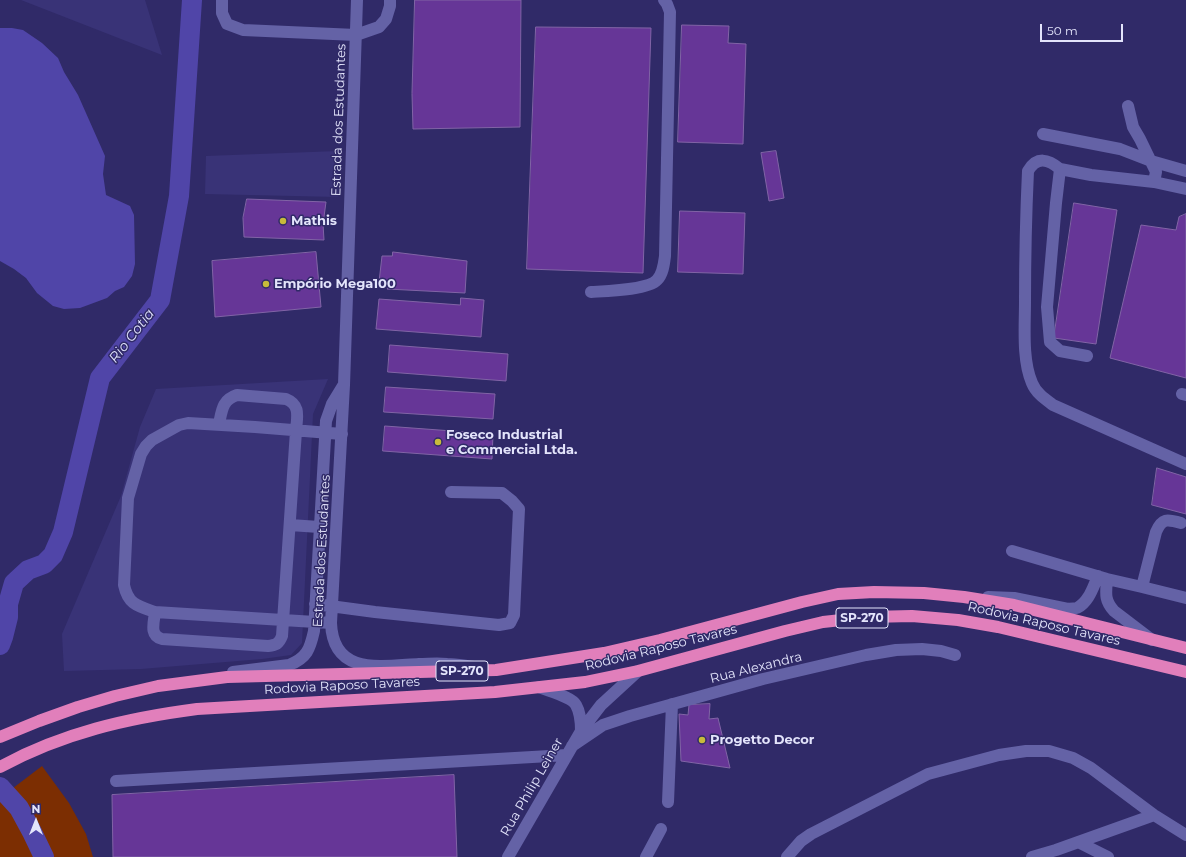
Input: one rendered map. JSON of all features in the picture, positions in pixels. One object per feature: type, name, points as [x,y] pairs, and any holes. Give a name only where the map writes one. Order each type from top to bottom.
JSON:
[{"type":"highway","name":"Rodovia Raposo Tavares","points":[[0,737],[78,707],[114,696],[158,686],[227,677],[496,670],[604,653],[838,594],[874,592],[924,593],[964,597],[1014,605],[1186,648]]},
{"type":"highway","name":"Rodovia Raposo Tavares","points":[[0,768],[50,743],[85,731],[162,713],[197,709],[495,692],[585,682],[638,671],[823,622],[869,617],[912,616],[958,620],[998,627],[1186,672]]},
{"type":"street","points":[[222,0],[222,13],[227,24],[243,30],[356,35],[379,27],[386,19],[390,6],[390,0]]},
{"type":"street","name":"Estrada dos Estudantes","points":[[357,0],[344,385],[331,623],[332,632],[338,649],[347,658],[364,665],[447,664],[496,670]]},
{"type":"street","points":[[591,292],[637,288],[649,285],[657,280],[662,272],[665,256],[670,12],[664,0]]},
{"type":"street","points":[[1128,106],[1133,127],[1140,138],[1156,172],[1154,182]]},
{"type":"street","points":[[1043,134],[1120,149],[1151,161],[1186,171]]},
{"type":"street","points":[[1186,189],[1154,182],[1091,175],[1060,169],[1051,162],[1036,162],[1031,165],[1028,171],[1025,251],[1025,351],[1027,367],[1036,391],[1053,405],[1186,464]]},
{"type":"street","points":[[1060,169],[1047,307],[1050,342],[1060,351],[1087,356]]},
{"type":"street","name":"Estrada dos Estudantes","points":[[158,686],[204,676],[290,666],[304,657],[309,651],[314,631],[325,433],[328,412],[344,385]]},
{"type":"street","points":[[154,612],[153,631],[157,638],[268,646],[276,645],[282,636],[296,431],[296,406],[292,401],[286,399],[237,395],[230,397],[225,402],[222,408],[219,424]]},
{"type":"street","points":[[331,623],[154,612],[136,606],[126,594],[124,585],[128,498],[141,454],[146,446],[152,440],[179,425],[188,423],[219,424],[342,434]]},
{"type":"street","points":[[315,604],[499,625],[510,623],[514,615],[519,509],[502,493],[451,492]]},
{"type":"street","points":[[1142,587],[1156,532],[1160,524],[1164,520],[1181,523]]},
{"type":"street","points":[[290,525],[319,527]]},
{"type":"street","points":[[1012,551],[1103,577],[1186,598]]},
{"type":"street","points":[[964,597],[1004,597],[1068,608],[1077,608],[1089,597],[1103,577]]},
{"type":"street","points":[[1103,577],[1106,600],[1109,606],[1152,640]]},
{"type":"street","name":"Rua Alexandra","points":[[570,750],[603,725],[672,704],[763,680],[866,655],[896,650],[922,649],[941,651],[955,655]]},
{"type":"street","name":"Rua Philip Leiner","points":[[508,857],[581,730],[600,705],[638,671]]},
{"type":"street","name":"Rua Philip Leiner","points":[[539,687],[565,697],[576,705],[581,721],[581,730]]},
{"type":"street","points":[[668,802],[672,704]]},
{"type":"street","points":[[116,781],[570,750]]},
{"type":"street","points":[[787,857],[801,841],[811,834],[928,774],[999,755],[1026,751],[1049,751],[1073,758],[1091,768],[1154,815],[1186,835]]},
{"type":"street","points":[[1032,857],[1154,815]]},
{"type":"street","points":[[646,857],[661,829]]},
{"type":"street","points":[[1078,842],[1108,857]]},
{"type":"shaded area","points":[[21,0],[145,0],[162,55]]},
{"type":"shaded area","points":[[0,28],[23,30],[42,43],[58,58],[64,72],[78,95],[105,156],[103,174],[106,195],[130,206],[134,215],[135,264],[132,276],[124,287],[115,291],[107,298],[80,308],[64,309],[53,306],[37,293],[26,278],[0,261]]},
{"type":"shaded area","points":[[338,151],[338,197],[205,194],[206,156]]},
{"type":"shaded area","points":[[328,379],[313,414],[302,643],[291,655],[262,659],[141,669],[64,671],[62,634],[121,496],[140,427],[156,389]]},
{"type":"shaded area","points":[[42,766],[69,803],[86,834],[93,857],[0,857],[0,798]]},
{"type":"building","points":[[415,0],[521,0],[520,127],[413,129],[412,94]]},
{"type":"building","points":[[682,25],[729,26],[728,43],[746,44],[743,144],[678,142]]},
{"type":"building","points":[[536,27],[651,28],[643,273],[527,269]]},
{"type":"building","points":[[776,151],[784,198],[769,201],[761,153]]},
{"type":"building","name":"Mathis","points":[[247,199],[326,202],[323,224],[324,240],[244,237],[243,218]]},
{"type":"building","points":[[1074,203],[1117,210],[1096,344],[1054,338]]},
{"type":"building","points":[[680,211],[745,213],[743,274],[678,272]]},
{"type":"building","points":[[1186,214],[1186,378],[1110,358],[1141,225],[1176,230],[1179,217]]},
{"type":"building","name":"Empório Mega100","points":[[316,252],[321,307],[215,317],[212,261]]},
{"type":"building","points":[[393,252],[467,261],[465,293],[387,289],[391,284],[379,282],[382,256],[392,256]]},
{"type":"building","points":[[461,298],[484,300],[481,337],[376,329],[379,299],[460,305]]},
{"type":"building","points":[[390,345],[508,354],[506,381],[388,372]]},
{"type":"building","points":[[386,387],[495,394],[493,419],[384,412]]},
{"type":"building","name":"Foseco Industrial e Commercial Ltda.","points":[[385,426],[493,434],[492,459],[383,451]]},
{"type":"building","points":[[1157,468],[1186,477],[1186,514],[1152,505]]},
{"type":"building","name":"Progetto Decor","points":[[710,704],[709,719],[718,718],[730,768],[681,761],[679,714],[688,715],[689,705]]},
{"type":"building","points":[[454,775],[457,857],[113,857],[112,795]]},
{"type":"waterway","name":"Rio Cotia","points":[[0,645],[8,617],[8,604],[14,583],[28,570],[44,564],[53,555],[63,532],[100,378],[160,300],[179,196],[192,0]]},
{"type":"waterway","name":"Rio Cotia","points":[[0,787],[19,808],[44,857]]},
{"type":"place","name":"Mathis","points":[[283,221]]},
{"type":"place","name":"Empório Mega100","points":[[266,284]]},
{"type":"place","name":"Foseco Industrial e Commercial Ltda.","points":[[438,442]]},
{"type":"place","name":"Progetto Decor","points":[[702,740]]}]
